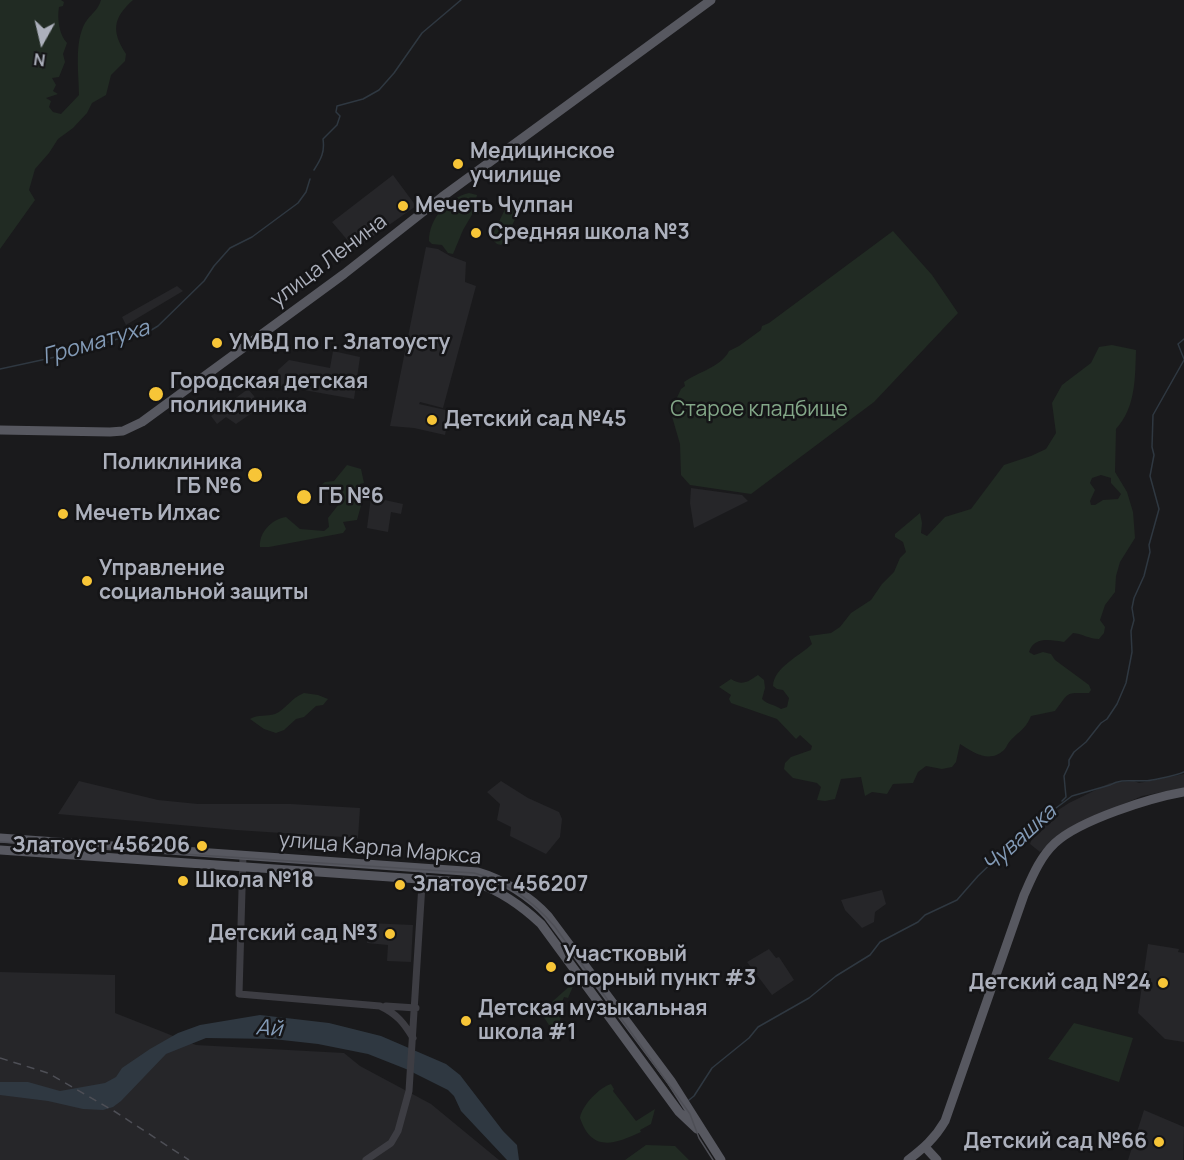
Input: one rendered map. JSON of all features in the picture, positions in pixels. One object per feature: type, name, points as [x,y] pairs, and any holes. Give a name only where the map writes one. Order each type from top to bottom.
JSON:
[{"type":"main road","name":"улица Ленина","points":[[0,430],[110,432],[123,431],[142,422],[344,274],[442,197],[711,0]]},
{"type":"main road","points":[[908,1160],[925,1148],[945,1121],[1034,872],[1054,844],[1068,834],[1146,801],[1184,792]]},
{"type":"main road","name":"улица Карла Маркса","points":[[0,838],[477,883],[489,887],[531,914],[541,924],[679,1112],[704,1135]]},
{"type":"main road","name":"улица Карла Маркса","points":[[0,849],[423,868],[478,872],[489,875],[543,910],[671,1082],[721,1160]]},
{"type":"main road","points":[[925,1148],[937,1160]]},
{"type":"street","points":[[243,861],[239,994],[416,1008]]},
{"type":"street","points":[[366,1160],[391,1143],[398,1131],[409,1091],[423,868]]},
{"type":"street","points":[[380,1006],[392,1011],[401,1019],[413,1041]]},
{"type":"shaded area","points":[[393,175],[416,206],[355,249],[332,222]]},
{"type":"shaded area","points":[[426,247],[438,249],[466,262],[465,282],[476,286],[443,408],[420,402],[419,404],[450,411],[445,435],[414,428],[390,426]]},
{"type":"shaded area","points":[[177,286],[183,291],[126,325],[122,317]]},
{"type":"shaded area","points":[[333,351],[360,357],[354,399],[276,385],[278,370],[289,360],[330,368]]},
{"type":"shaded area","points":[[248,389],[259,408],[236,424],[226,417],[217,424],[211,416]]},
{"type":"shaded area","points":[[691,488],[742,495],[748,501],[694,528],[690,503]]},
{"type":"shaded area","points":[[371,497],[403,504],[401,514],[391,512],[388,532],[367,528]]},
{"type":"shaded area","points":[[1184,774],[1184,788],[1142,796],[1069,828],[1040,852],[1030,844],[1037,824],[1069,803],[1110,783],[1134,781],[1139,783]]},
{"type":"shaded area","points":[[79,781],[158,800],[198,804],[291,804],[360,808],[358,838],[58,814]]},
{"type":"shaded area","points":[[501,781],[528,798],[559,812],[562,819],[560,837],[546,854],[510,836],[511,827],[497,820],[500,804],[487,792]]},
{"type":"shaded area","points":[[882,890],[886,904],[875,912],[874,922],[862,928],[845,910],[841,900]]},
{"type":"shaded area","name":"Детский сад №3","points":[[368,923],[413,925],[411,962],[387,961],[388,945],[367,943]]},
{"type":"shaded area","name":"Детский сад №24","points":[[1148,944],[1179,949],[1178,952],[1184,953],[1184,1042],[1165,1039],[1138,1013]]},
{"type":"shaded area","points":[[769,949],[776,958],[779,957],[794,980],[772,995],[747,962]]},
{"type":"shaded area","points":[[0,972],[115,975],[115,1013],[196,1045],[344,1053],[360,1066],[431,1104],[499,1160],[0,1160]]},
{"type":"shaded area","name":"Детский сад №66","points":[[1144,1110],[1184,1127],[1183,1160],[1128,1160]]},
{"type":"green space","points":[[0,0],[61,0],[64,2],[63,6],[59,7],[58,16],[60,31],[67,43],[63,54],[65,62],[59,77],[52,78],[56,85],[53,91],[58,94],[46,98],[51,101],[49,107],[53,112],[61,114],[79,95],[78,49],[85,23],[101,0],[133,0],[121,13],[116,25],[118,38],[126,54],[125,61],[111,75],[106,95],[92,103],[87,113],[73,128],[58,139],[35,169],[29,190],[35,200],[0,249]]},
{"type":"green space","points":[[469,193],[477,195],[473,213],[453,254],[448,253],[442,245],[432,244],[429,241],[432,224],[447,204]]},
{"type":"green space","points":[[513,201],[519,203],[520,209],[504,242],[501,245],[497,244],[492,236],[508,203]]},
{"type":"green space","name":"Старое кладбище","points":[[893,231],[932,275],[958,313],[874,402],[751,494],[690,485],[681,475],[680,444],[671,413],[681,389],[685,386],[684,382],[721,361],[729,351],[761,330],[762,326]]},
{"type":"green space","points":[[1112,345],[1136,350],[1135,382],[1131,402],[1116,429],[1115,472],[1127,492],[1133,512],[1135,538],[1120,562],[1115,592],[1105,605],[1100,620],[1105,627],[1099,639],[1073,633],[1064,642],[1039,641],[1031,647],[1029,652],[1034,655],[1043,652],[1051,654],[1055,660],[1089,685],[1091,690],[1089,693],[1069,694],[1055,711],[1031,716],[1024,727],[998,754],[981,755],[960,744],[956,762],[952,767],[942,769],[926,766],[918,772],[913,783],[893,784],[887,794],[872,792],[865,796],[861,777],[841,779],[835,799],[817,800],[821,787],[817,783],[793,778],[784,769],[785,763],[791,757],[811,750],[812,746],[800,735],[796,739],[777,719],[731,703],[729,699],[731,695],[719,687],[731,679],[745,682],[758,675],[764,680],[765,688],[762,699],[781,709],[787,707],[789,698],[783,690],[773,686],[774,679],[788,662],[812,644],[809,636],[831,633],[840,627],[851,613],[871,600],[894,572],[900,558],[906,552],[903,542],[895,537],[895,534],[920,513],[921,533],[927,536],[945,517],[971,509],[1004,465],[1046,449],[1056,433],[1052,403],[1062,385],[1091,363],[1099,347]],"holes":[[[1101,475],[1111,478],[1111,483],[1121,494],[1118,499],[1103,500],[1091,505],[1090,501],[1095,490],[1090,483],[1092,478]]]},
{"type":"green space","points":[[347,465],[361,469],[364,483],[360,484],[362,502],[357,520],[343,522],[346,529],[343,533],[260,547],[264,531],[271,523],[281,518],[286,517],[300,529],[324,531],[329,527],[328,518],[339,504],[338,494],[322,489],[320,486],[325,482],[334,481]]},
{"type":"green space","points":[[304,693],[328,699],[323,705],[316,706],[304,717],[296,719],[284,730],[276,733],[264,729],[250,719],[275,714]]},
{"type":"green space","points":[[574,984],[568,998],[564,997],[560,1007],[564,1009],[555,1034],[543,1016],[553,1001]]},
{"type":"green space","points":[[1074,1023],[1133,1038],[1119,1082],[1048,1059]]},
{"type":"green space","points":[[611,1084],[613,1091],[636,1121],[655,1109],[651,1124],[640,1130],[641,1132],[622,1140],[605,1143],[591,1137],[580,1118],[592,1097]]},
{"type":"green space","points":[[646,1145],[675,1146],[689,1160],[625,1160]]},
{"type":"water","name":"Ай","points":[[260,1015],[329,1023],[381,1036],[446,1064],[460,1075],[503,1131],[517,1145],[519,1160],[507,1160],[461,1111],[454,1096],[448,1090],[406,1069],[368,1054],[318,1044],[273,1039],[206,1038],[166,1054],[121,1101],[103,1110],[83,1109],[48,1101],[0,1095],[0,1082],[28,1082],[60,1091],[105,1083],[116,1077],[122,1068],[178,1033],[200,1025]]},
{"type":"waterway","name":"Громатуха","points":[[314,170],[322,155],[323,139],[337,125],[340,116],[336,112],[337,106],[363,99],[379,90],[422,33],[461,0]]},
{"type":"waterway","name":"Громатуха","points":[[0,369],[74,353],[136,333],[148,332],[158,326],[204,281],[230,248],[252,237],[298,203],[306,192],[310,179]]},
{"type":"waterway","name":"Чувашка","points":[[1184,339],[1178,344],[1184,359]]},
{"type":"waterway","name":"Чувашка","points":[[1062,801],[1066,797],[1064,776],[1069,760],[1107,719],[1117,704],[1126,683],[1132,652],[1131,631],[1134,620],[1132,608],[1144,576],[1150,552],[1149,545],[1159,509],[1150,476],[1154,455],[1153,415],[1184,360]]},
{"type":"waterway","name":"Чувашка","points":[[689,1100],[712,1068],[749,1038],[758,1027],[809,998],[836,976],[870,955],[880,942],[918,922],[925,915],[957,900],[978,876],[1009,849],[1016,838],[1030,832],[1036,820],[1044,817],[1072,796],[1120,781],[1147,781],[1184,772]]},
{"type":"tram line","points":[[0,842],[474,873],[486,876],[529,901],[555,927],[690,1114],[699,1138],[713,1160]]},
{"type":"railway","points":[[0,1058],[48,1073],[114,1111],[189,1160]]},
{"type":"place","name":"Медицинское училище","points":[[458,164]]},
{"type":"place","name":"Мечеть Чулпан","points":[[403,206]]},
{"type":"place","name":"Средняя школа №3","points":[[476,233]]},
{"type":"place","name":"УМВД по г. Златоусту","points":[[217,343]]},
{"type":"place","name":"Городская детская поликлиника","points":[[156,394]]},
{"type":"place","name":"Детский сад №45","points":[[432,420]]},
{"type":"place","name":"Поликлиника ГБ №6","points":[[255,475]]},
{"type":"place","name":"ГБ №6","points":[[304,497]]},
{"type":"place","name":"Мечеть Илхас","points":[[63,514]]},
{"type":"place","name":"Управление социальной защиты","points":[[87,581]]},
{"type":"place","name":"Златоуст 456206","points":[[202,846]]},
{"type":"place","name":"Школа №18","points":[[183,881]]},
{"type":"place","name":"Златоуст 456207","points":[[400,885]]},
{"type":"place","name":"Детский сад №3","points":[[390,934]]},
{"type":"place","name":"Участковый опорный пункт #3","points":[[551,967]]},
{"type":"place","name":"Детский сад №24","points":[[1163,983]]},
{"type":"place","name":"Детская музыкальная школа #1","points":[[466,1021]]},
{"type":"place","name":"Детский сад №66","points":[[1159,1142]]}]
